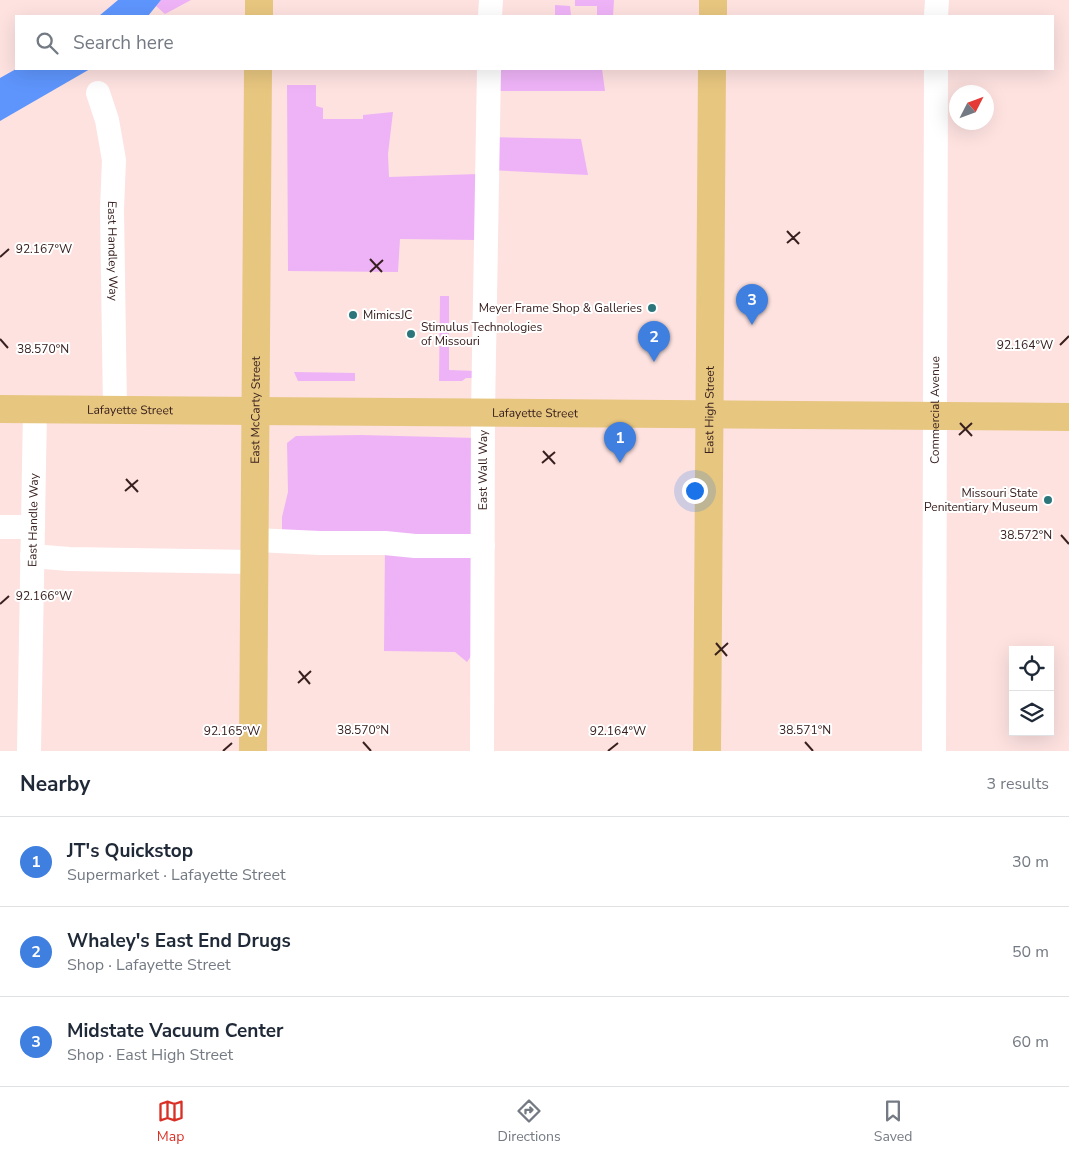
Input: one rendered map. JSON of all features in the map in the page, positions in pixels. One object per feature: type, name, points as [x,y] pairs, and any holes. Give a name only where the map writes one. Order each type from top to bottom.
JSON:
[{"type":"main road","points":[[259,0],[259,15]]},
{"type":"main road","points":[[713,0],[713,15]]},
{"type":"main road","name":"East McCarty Street","points":[[253,751],[258,70]]},
{"type":"main road","name":"East High Street","points":[[707,751],[712,70]]},
{"type":"main road","name":"Lafayette Street","points":[[0,409],[1069,417]]},
{"type":"lane","points":[[490,15],[491,0]]},
{"type":"lane","points":[[936,0],[936,15]]},
{"type":"lane","name":"East Wall Way","points":[[482,751],[483,413],[490,70]]},
{"type":"lane","name":"Commercial Avenue","points":[[934,751],[936,70]]},
{"type":"lane","name":"East Handley Way","points":[[98,93],[107,120],[114,160],[112,209],[115,410]]},
{"type":"lane","name":"East Handle Way","points":[[29,751],[35,409]]},
{"type":"lane","points":[[0,527],[33,527]]},
{"type":"lane","points":[[32,556],[69,559],[254,551],[320,543],[483,546]]},
{"type":"shaded area","points":[[161,0],[191,0],[165,14],[156,6]]},
{"type":"shaded area","points":[[575,0],[614,0],[613,15],[597,15],[597,6],[575,6]]},
{"type":"shaded area","points":[[555,5],[570,6],[571,15],[555,15]]},
{"type":"shaded area","points":[[490,70],[602,70],[605,91],[489,91]]},
{"type":"shaded area","points":[[287,85],[316,85],[316,106],[323,108],[323,119],[363,119],[363,115],[393,112],[388,154],[389,177],[478,174],[477,240],[400,239],[398,272],[288,271]]},
{"type":"shaded area","points":[[488,137],[581,139],[588,175],[488,170]]},
{"type":"shaded area","points":[[440,296],[449,296],[449,370],[476,371],[475,378],[466,378],[462,381],[439,381]]},
{"type":"shaded area","points":[[294,372],[355,373],[355,381],[298,381]]},
{"type":"shaded area","points":[[361,435],[476,438],[475,650],[467,662],[455,652],[384,651],[385,543],[282,542],[282,517],[288,492],[287,443],[296,436]]},
{"type":"water","points":[[118,0],[161,0],[149,15],[100,15]]},
{"type":"water","points":[[15,70],[88,70],[0,121],[0,78]]},
{"type":"place","name":"Meyer Frame Shop & Galleries","points":[[652,308]]},
{"type":"place","name":"MimicsJC","points":[[353,315]]},
{"type":"place","name":"Midstate Vacuum Center","points":[[752,325]]},
{"type":"place","name":"Stimulus Technologies of Missouri","points":[[411,334]]},
{"type":"place","name":"Whaley's East End Drugs","points":[[654,362]]},
{"type":"place","name":"JT's Quickstop","points":[[620,463]]},
{"type":"place","name":"Missouri State Penitentiary Museum","points":[[1048,500]]}]
